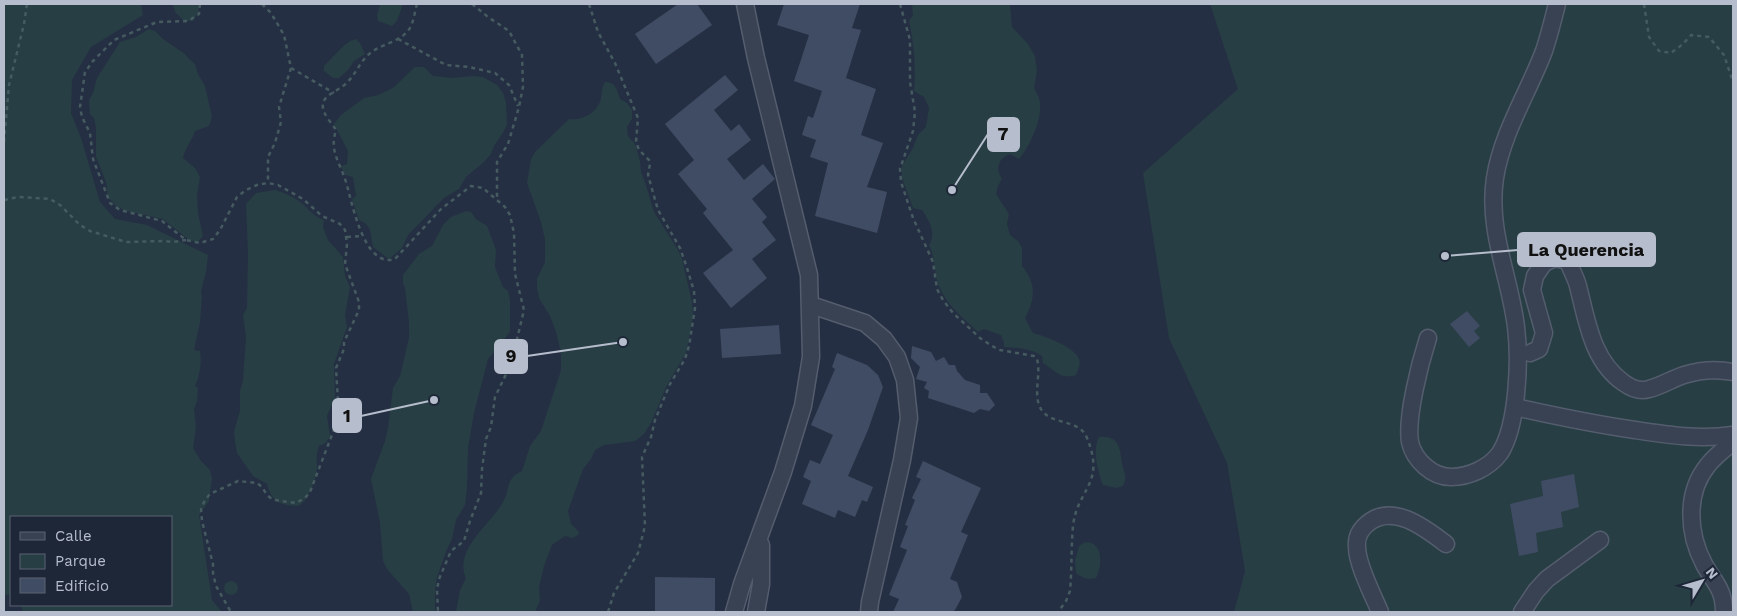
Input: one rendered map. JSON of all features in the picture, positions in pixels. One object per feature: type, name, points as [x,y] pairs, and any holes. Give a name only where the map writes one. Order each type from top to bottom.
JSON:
[{"type":"street","points":[[734,612],[783,472],[803,406],[811,357],[809,275],[756,58],[746,4]]},
{"type":"street","points":[[1428,338],[1416,381],[1410,424],[1410,442],[1420,461],[1437,474],[1457,477],[1471,474],[1484,468],[1500,453],[1515,407],[1518,350],[1516,326],[1493,214],[1495,178],[1512,123],[1544,52],[1557,4]]},
{"type":"street","points":[[1530,353],[1540,349],[1544,333],[1532,290],[1535,276],[1544,263],[1555,258],[1568,261],[1577,284],[1586,323],[1598,354],[1615,376],[1632,389],[1647,390],[1685,375],[1702,371],[1721,370],[1733,372]]},
{"type":"street","points":[[810,305],[865,324],[884,339],[897,357],[905,380],[909,418],[902,460],[870,602],[870,612]]},
{"type":"street","points":[[1515,407],[1574,420],[1685,438],[1712,438],[1733,435]]},
{"type":"street","points":[[1724,612],[1723,596],[1700,556],[1693,536],[1691,516],[1693,498],[1698,481],[1707,466],[1733,442]]},
{"type":"street","points":[[1380,612],[1363,570],[1357,547],[1360,530],[1371,520],[1387,514],[1405,518],[1429,531],[1446,544]]},
{"type":"street","points":[[756,612],[761,584],[761,533]]},
{"type":"street","points":[[1522,612],[1536,591],[1547,579],[1600,540]]},
{"type":"path","points":[[4,142],[10,85],[27,4]]},
{"type":"path","points":[[186,240],[162,221],[120,210],[110,203],[94,159],[90,133],[80,107],[85,72],[114,40],[156,22],[188,21],[199,14],[200,4]]},
{"type":"path","points":[[262,4],[271,13],[284,35],[291,68],[279,107],[281,122],[275,143],[268,157],[268,183]]},
{"type":"path","points":[[417,4],[411,27],[406,34],[376,48],[367,56],[352,78],[326,99],[323,104],[324,111],[336,130],[333,147],[363,236],[379,258],[395,259],[441,209],[471,186],[483,188],[505,207],[510,215],[514,233],[515,274],[524,310],[523,320],[518,331],[510,364],[495,397],[491,427],[486,439],[482,469],[482,493],[464,541],[451,551],[439,580],[437,590],[438,612]]},
{"type":"path","points":[[472,4],[509,31],[522,55],[522,87],[519,107],[508,144],[497,162],[497,200]]},
{"type":"path","points":[[589,4],[598,32],[615,63],[638,118],[636,142],[639,150],[649,160],[648,175],[658,210],[680,248],[694,291],[694,308],[689,346],[685,359],[670,384],[654,420],[651,436],[642,456],[645,526],[638,552],[614,593],[608,612]]},
{"type":"path","points":[[900,4],[910,40],[910,82],[915,112],[913,132],[900,169],[901,182],[913,218],[933,262],[937,289],[953,313],[980,338],[1000,350],[1034,356],[1038,359],[1039,404],[1043,412],[1050,418],[1073,424],[1081,429],[1087,437],[1093,459],[1094,472],[1091,484],[1073,524],[1070,591],[1058,612]]},
{"type":"path","points":[[1644,4],[1649,37],[1659,51],[1671,53],[1691,35],[1709,36],[1724,55],[1733,82]]},
{"type":"path","points":[[398,39],[446,65],[469,67],[495,73],[509,86],[519,107]]},
{"type":"path","points":[[291,68],[334,93]]},
{"type":"path","points":[[4,200],[18,196],[50,199],[60,205],[80,225],[90,231],[126,242],[163,240],[173,242],[186,240],[200,243],[213,238],[220,230],[237,197],[257,185],[268,183],[278,184],[303,199],[322,216],[340,224],[346,237],[345,264],[359,310],[344,342],[344,349],[336,368],[338,401],[335,427],[310,492],[305,498],[296,503],[280,501],[267,496],[262,487],[257,483],[238,481],[210,494],[201,509],[216,586],[231,612]]},
{"type":"path","points":[[346,237],[363,236]]},
{"type":"green space","points":[[4,4],[141,4],[143,15],[91,47],[72,80],[71,113],[81,138],[100,202],[115,219],[147,225],[208,255],[201,291],[200,322],[194,350],[200,351],[201,360],[195,386],[198,388],[194,409],[196,427],[193,448],[201,461],[210,470],[212,478],[209,501],[199,515],[212,600],[222,612],[23,612],[21,606],[172,606],[172,516],[10,516],[10,594],[4,595]]},
{"type":"green space","points":[[173,4],[198,4],[199,11],[193,21],[184,21],[175,12]]},
{"type":"green space","points":[[380,4],[403,4],[397,21],[392,26],[378,21],[377,16]]},
{"type":"green space","points":[[912,4],[1010,4],[1012,27],[1028,44],[1035,56],[1037,71],[1034,88],[1040,103],[1037,125],[1031,140],[1019,159],[1010,154],[1000,161],[998,168],[1002,179],[996,194],[1009,214],[1007,224],[1010,235],[1018,241],[1022,248],[1022,266],[1032,285],[1031,304],[1025,318],[1033,333],[1072,350],[1080,363],[1076,375],[1062,376],[1043,363],[1042,356],[1033,351],[1004,347],[1001,335],[984,329],[978,332],[954,309],[940,288],[929,245],[932,236],[931,227],[922,210],[913,208],[902,178],[902,166],[913,148],[918,135],[926,127],[929,108],[924,97],[914,91],[914,56],[909,20],[913,16]]},
{"type":"green space","points":[[1210,4],[1733,4],[1733,612],[1234,612],[1245,571],[1227,463],[1169,338],[1143,173],[1238,89]]},
{"type":"green space","points":[[149,29],[155,31],[195,64],[205,86],[212,117],[209,126],[195,131],[183,158],[195,168],[200,177],[197,196],[198,213],[203,236],[198,242],[189,240],[163,219],[126,211],[116,206],[108,197],[106,182],[96,157],[96,128],[94,118],[90,114],[89,100],[97,78],[120,42],[136,37]]},
{"type":"green space","points":[[356,39],[365,54],[354,61],[339,78],[333,78],[324,71],[324,66],[344,46]]},
{"type":"green space","points":[[415,67],[424,67],[433,76],[453,78],[483,77],[497,85],[503,93],[506,103],[507,124],[491,154],[466,177],[459,189],[444,198],[435,207],[408,235],[402,248],[389,259],[373,247],[369,228],[359,220],[352,199],[356,196],[353,177],[345,175],[341,166],[347,164],[348,151],[334,124],[341,115],[364,98],[378,95],[393,88]]},
{"type":"green space","points":[[605,82],[614,85],[620,99],[627,103],[632,110],[632,119],[627,127],[628,136],[635,144],[641,172],[654,212],[682,259],[692,302],[693,316],[686,353],[667,385],[651,423],[644,434],[635,441],[604,445],[595,450],[583,469],[568,511],[571,524],[579,534],[573,538],[565,536],[552,545],[544,566],[539,587],[540,601],[535,612],[456,612],[460,590],[466,578],[463,568],[469,547],[503,502],[513,477],[522,471],[530,446],[541,431],[561,370],[561,353],[556,332],[550,316],[539,298],[537,288],[537,279],[545,262],[545,240],[541,222],[527,183],[531,159],[535,152],[569,119],[582,118],[595,110],[600,102]]},
{"type":"green space","points":[[275,190],[294,198],[316,216],[324,220],[323,227],[328,240],[343,257],[345,276],[350,287],[345,315],[347,327],[334,364],[335,398],[327,416],[330,436],[326,443],[319,446],[314,483],[305,500],[298,506],[278,502],[271,495],[267,484],[253,476],[237,453],[234,431],[240,411],[240,391],[243,380],[246,337],[243,315],[247,308],[248,253],[246,204],[256,193]]},
{"type":"green space","points":[[466,211],[471,212],[476,219],[487,226],[496,250],[495,267],[503,287],[508,291],[510,300],[510,332],[488,359],[474,413],[468,448],[465,505],[456,520],[452,539],[437,577],[435,612],[413,612],[409,594],[387,569],[383,561],[380,522],[371,479],[385,441],[393,388],[400,376],[409,338],[409,322],[403,275],[419,254],[432,246],[443,225],[451,217]]},
{"type":"green space","points":[[1099,437],[1115,440],[1119,448],[1125,474],[1123,486],[1117,488],[1103,485],[1096,454]]},
{"type":"green space","points":[[1085,542],[1096,546],[1100,556],[1096,578],[1085,578],[1076,573],[1075,561],[1079,546]]},
{"type":"green space","points":[[228,581],[234,581],[238,588],[234,595],[228,595],[224,591],[224,585]]},
{"type":"building","points":[[678,4],[697,4],[712,25],[656,64],[635,34]]},
{"type":"building","points":[[784,4],[860,4],[852,28],[861,30],[846,78],[876,89],[861,135],[883,143],[867,187],[887,192],[877,233],[815,216],[828,163],[810,157],[816,140],[802,135],[808,116],[813,118],[822,91],[794,81],[809,35],[777,25]]},
{"type":"building","points":[[725,75],[738,90],[714,110],[731,131],[739,124],[751,140],[727,159],[744,180],[763,164],[775,179],[752,199],[767,217],[762,222],[776,240],[752,259],[767,278],[731,308],[703,273],[733,250],[703,213],[707,209],[678,174],[694,160],[665,124]]},
{"type":"building","points":[[1467,311],[1480,326],[1474,331],[1480,338],[1469,347],[1450,324]]},
{"type":"building","points":[[779,325],[781,354],[722,358],[720,329]]},
{"type":"building","points":[[912,346],[931,352],[936,361],[944,357],[949,365],[955,365],[957,371],[965,380],[980,385],[980,393],[987,393],[995,405],[989,411],[980,409],[974,413],[928,398],[929,391],[924,388],[927,382],[916,379],[920,367],[911,358]]},
{"type":"building","points":[[837,353],[867,365],[878,375],[883,387],[868,430],[848,476],[873,487],[867,502],[862,500],[855,517],[838,510],[835,518],[802,504],[811,481],[803,477],[810,460],[820,464],[833,435],[811,425],[835,369],[832,367]]},
{"type":"building","points":[[923,461],[981,488],[961,532],[968,535],[950,579],[957,582],[962,597],[952,612],[893,612],[899,599],[889,595],[907,550],[900,547],[908,526],[905,525],[915,500],[912,498],[921,479],[916,477]]},
{"type":"building","points":[[1574,474],[1579,507],[1561,512],[1563,527],[1536,533],[1538,552],[1519,556],[1510,504],[1543,496],[1541,481]]},
{"type":"building","points":[[655,577],[715,578],[715,612],[655,612]]},
{"type":"place","name":"7","points":[[952,190]]},
{"type":"place","name":"La Querencia","points":[[1445,256]]},
{"type":"place","name":"9","points":[[623,342]]},
{"type":"place","name":"1","points":[[434,400]]}]
